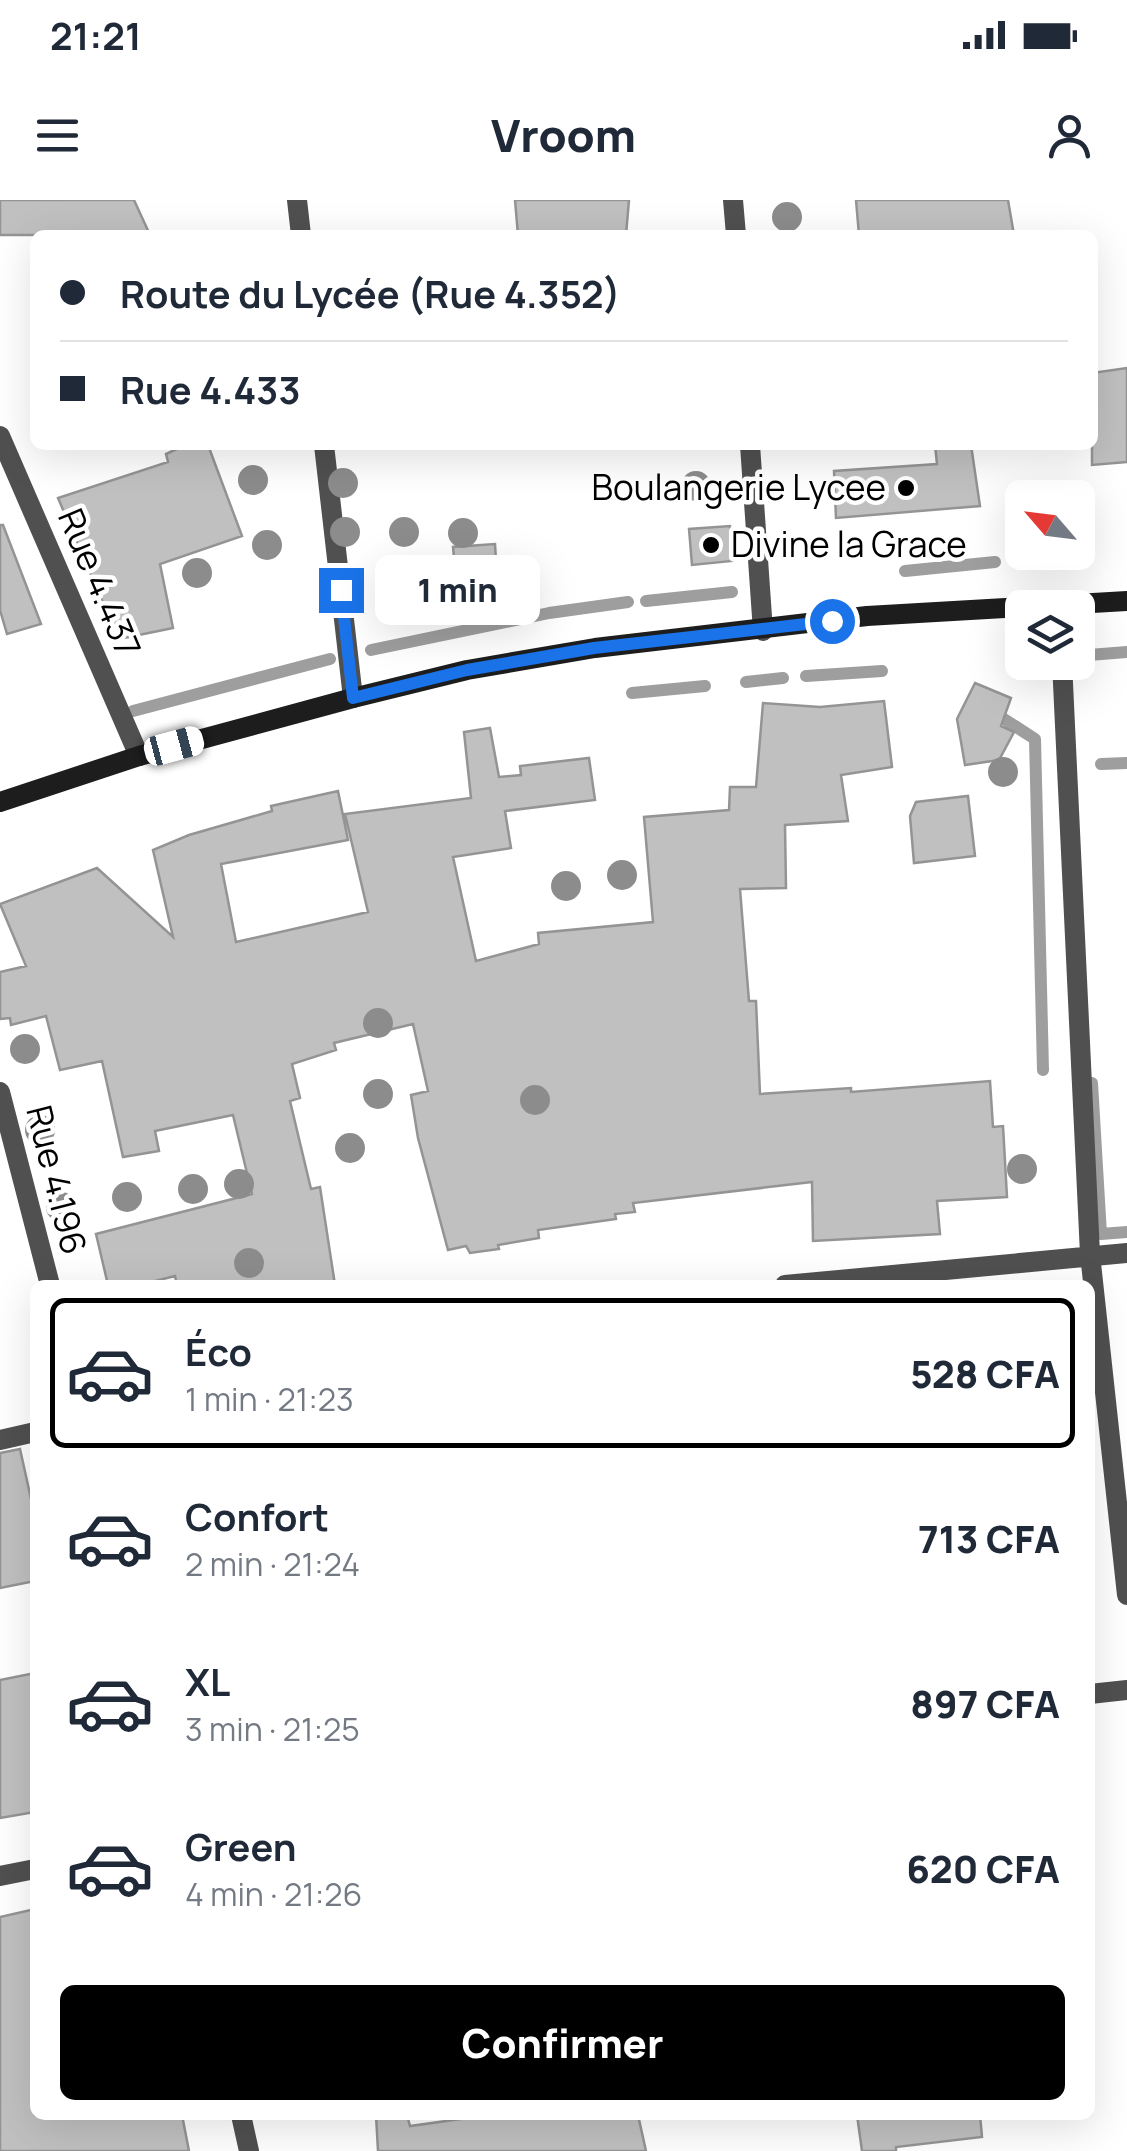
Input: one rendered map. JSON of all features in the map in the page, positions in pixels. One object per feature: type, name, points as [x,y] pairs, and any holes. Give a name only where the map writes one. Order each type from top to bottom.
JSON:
[{"type":"main road","points":[[1095,603],[1127,601]]},
{"type":"main road","points":[[0,802],[138,756],[467,670],[594,648],[867,616],[1005,609]]},
{"type":"street","points":[[297,200],[300,230]]},
{"type":"street","points":[[734,200],[736,230]]},
{"type":"street","name":"Rue 4.437","points":[[0,436],[138,756]]},
{"type":"street","points":[[325,450],[353,698]]},
{"type":"street","points":[[750,450],[763,631]]},
{"type":"street","points":[[1063,680],[1093,1280]]},
{"type":"street","name":"Rue 4.196","points":[[0,1092],[49,1280]]},
{"type":"street","points":[[834,1280],[1127,1252]]},
{"type":"street","points":[[1095,1300],[1127,1595]]},
{"type":"street","points":[[0,1440],[30,1433]]},
{"type":"street","points":[[1095,1693],[1127,1690]]},
{"type":"street","points":[[0,1876],[30,1871]]},
{"type":"street","points":[[242,2120],[249,2151]]},
{"type":"building","points":[[0,200],[134,200],[148,230],[30,230],[30,235],[0,235]]},
{"type":"building","points":[[515,200],[629,200],[626,230],[518,230]]},
{"type":"building","points":[[856,200],[1008,200],[1013,230],[859,230]]},
{"type":"building","points":[[1127,368],[1127,462],[1092,465],[1092,450],[1098,450],[1098,372]]},
{"type":"building","points":[[174,450],[210,450],[242,536],[160,564],[173,628],[124,638],[120,623],[113,626],[58,498],[168,462],[166,454]]},
{"type":"building","name":"Boulangerie Lycee","points":[[936,450],[972,450],[980,506],[836,518],[834,471],[937,464]]},
{"type":"building","points":[[0,525],[41,624],[7,634],[0,610]]},
{"type":"building","name":"Divine la Grace","points":[[730,526],[732,561],[692,565],[689,529]]},
{"type":"building","points":[[495,544],[497,576],[456,580],[453,547]]},
{"type":"building","points":[[975,683],[1011,698],[1001,726],[1014,732],[999,760],[965,765],[957,719]]},
{"type":"building","points":[[884,701],[892,767],[841,775],[848,821],[785,825],[786,888],[740,889],[749,1001],[756,1001],[760,1094],[851,1088],[851,1092],[990,1081],[993,1127],[1003,1126],[1007,1197],[937,1201],[940,1234],[813,1241],[812,1182],[633,1203],[635,1212],[615,1214],[616,1219],[538,1230],[539,1238],[498,1245],[499,1249],[470,1253],[466,1246],[448,1250],[418,1138],[411,1095],[428,1091],[413,1024],[334,1043],[336,1050],[292,1064],[300,1098],[290,1101],[311,1189],[320,1187],[334,1280],[176,1280],[175,1276],[159,1280],[107,1280],[96,1234],[252,1194],[233,1115],[155,1131],[159,1151],[123,1157],[102,1061],[60,1070],[46,1016],[11,1025],[10,1018],[0,1019],[0,972],[26,966],[0,904],[97,868],[173,937],[153,850],[189,835],[272,811],[271,806],[338,791],[348,840],[221,864],[236,942],[368,912],[345,814],[471,798],[464,732],[490,728],[499,777],[521,775],[520,766],[589,758],[595,800],[505,811],[511,848],[453,857],[476,961],[539,944],[538,933],[653,922],[644,817],[729,810],[730,787],[756,787],[763,703],[820,707]]},
{"type":"building","points":[[968,796],[975,856],[914,863],[910,816],[916,802]]},
{"type":"building","points":[[20,1449],[30,1494],[30,1582],[0,1588],[0,1453]]},
{"type":"building","points":[[30,1674],[30,1813],[0,1818],[0,1680]]},
{"type":"building","points":[[30,1910],[30,2120],[183,2120],[189,2151],[0,2151],[0,1917]]},
{"type":"building","points":[[376,2120],[408,2120],[410,2126],[453,2120],[639,2120],[646,2151],[378,2151]]},
{"type":"building","points":[[858,2120],[980,2120],[982,2137],[896,2147],[896,2151],[862,2151]]},
{"type":"waterway","points":[[905,571],[995,562]]},
{"type":"waterway","points":[[646,601],[732,592]]},
{"type":"waterway","points":[[371,650],[549,613],[628,602]]},
{"type":"waterway","points":[[1095,655],[1127,652]]},
{"type":"waterway","points":[[133,711],[330,659]]},
{"type":"waterway","points":[[806,676],[882,671]]},
{"type":"waterway","points":[[746,682],[783,678]]},
{"type":"waterway","points":[[632,693],[705,686]]},
{"type":"waterway","points":[[1004,719],[1035,739],[1043,1070]]},
{"type":"waterway","points":[[1101,764],[1127,763]]},
{"type":"waterway","points":[[1092,1083],[1101,1234],[1127,1232]]},
{"type":"place","name":"Boulangerie Lycee","points":[[906,488]]},
{"type":"place","name":"Divine la Grace","points":[[711,545]]},
{"type":"route","points":[[341,590],[353,698],[467,670],[594,648],[832,621]]}]
